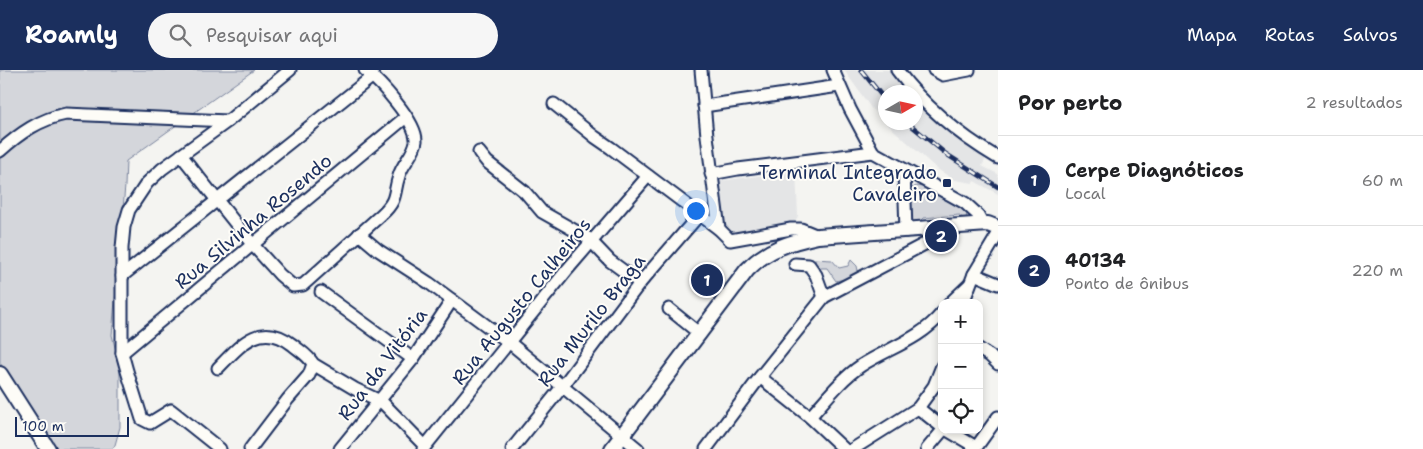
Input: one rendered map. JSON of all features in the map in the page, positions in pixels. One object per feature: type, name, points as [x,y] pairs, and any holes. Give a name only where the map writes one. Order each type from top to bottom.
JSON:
[{"type":"main road","points":[[612,449],[747,270],[757,260],[779,247],[818,236],[906,231],[993,222]]},
{"type":"main road","points":[[0,374],[48,449]]},
{"type":"street","points":[[220,449],[171,410],[150,422],[142,419],[122,353],[124,227],[129,210],[147,183],[180,155],[228,121],[290,70]]},
{"type":"street","points":[[701,70],[711,174],[719,229]]},
{"type":"street","points":[[833,70],[839,86],[873,152],[964,203],[978,215],[993,222]]},
{"type":"street","points":[[897,70],[933,110],[968,139],[998,158]]},
{"type":"street","points":[[934,70],[940,74],[947,75],[969,70]]},
{"type":"street","points":[[122,276],[216,200],[369,73],[398,105],[415,135],[416,143],[399,176],[393,201],[388,208],[309,281],[303,285],[293,286],[280,275],[252,244],[216,200],[180,155]]},
{"type":"street","points":[[704,106],[839,86]]},
{"type":"street","points":[[554,104],[594,137],[700,214],[719,229],[726,238],[734,241],[791,229],[800,229],[818,236]]},
{"type":"street","points":[[0,151],[33,125],[50,117],[66,114],[228,121]]},
{"type":"street","name":"Rua Silvinha Rosendo","points":[[122,353],[406,117]]},
{"type":"street","points":[[479,152],[487,162],[525,192],[542,212],[592,241],[606,258],[640,283]]},
{"type":"street","points":[[711,174],[873,152]]},
{"type":"street","points":[[904,170],[906,231]]},
{"type":"street","name":"Rua Augusto Calheiros","points":[[424,448],[592,241],[648,176]]},
{"type":"street","name":"Rua Murilo Braga","points":[[512,449],[562,387],[640,283],[700,214]]},
{"type":"street","points":[[706,449],[824,297],[961,226]]},
{"type":"street","points":[[359,234],[393,261],[452,300],[510,342],[638,449]]},
{"type":"street","points":[[964,299],[972,279],[998,234]]},
{"type":"street","points":[[795,264],[809,265],[824,297]]},
{"type":"street","points":[[972,279],[998,284]]},
{"type":"street","points":[[954,299],[972,279]]},
{"type":"street","points":[[321,292],[413,359]]},
{"type":"street","name":"Rua da Vitória","points":[[340,449],[413,359],[452,300]]},
{"type":"street","points":[[669,309],[700,334]]},
{"type":"street","points":[[810,417],[848,376],[862,365],[920,333],[938,317]]},
{"type":"street","points":[[218,368],[244,343],[261,335],[269,334],[286,340],[309,358],[313,364],[354,389],[382,402],[424,448]]},
{"type":"street","points":[[983,352],[998,364]]},
{"type":"street","points":[[250,449],[309,375],[313,364]]},
{"type":"street","points":[[860,447],[918,408],[934,386],[938,376]]},
{"type":"street","points":[[760,378],[810,417],[844,449]]},
{"type":"street","points":[[918,408],[938,426]]},
{"type":"street","points":[[953,434],[976,448],[998,417]]},
{"type":"street","points":[[927,449],[938,434]]},
{"type":"shaded area","points":[[0,70],[254,70],[126,161],[112,335],[120,368],[120,427],[112,449],[56,449],[0,363]]},
{"type":"shaded area","points":[[844,70],[890,70],[903,85],[878,85],[878,115]]},
{"type":"shaded area","points":[[923,107],[957,139],[986,158],[982,166],[998,174],[998,194],[974,181],[973,183],[955,180],[937,169],[894,130],[923,130]]},
{"type":"shaded area","points":[[796,171],[798,216],[792,227],[733,235],[722,231],[719,181]]},
{"type":"shaded area","points":[[916,186],[923,187],[962,209],[967,214],[966,218],[963,219],[960,215],[923,218],[917,224],[910,222],[906,192]]},
{"type":"shaded area","points":[[815,259],[832,260],[839,268],[848,266],[851,260],[857,266],[859,275],[844,283],[844,279],[836,281],[827,268],[816,268]]},
{"type":"railway","points":[[861,70],[878,91]]},
{"type":"railway","points":[[917,130],[946,154],[998,187]]},
{"type":"place","name":"Terminal Integrado Cavaleiro","points":[[947,183]]},
{"type":"place","name":"40134","points":[[941,236]]},
{"type":"place","name":"Cerpe Diagnóticos","points":[[707,280]]}]
